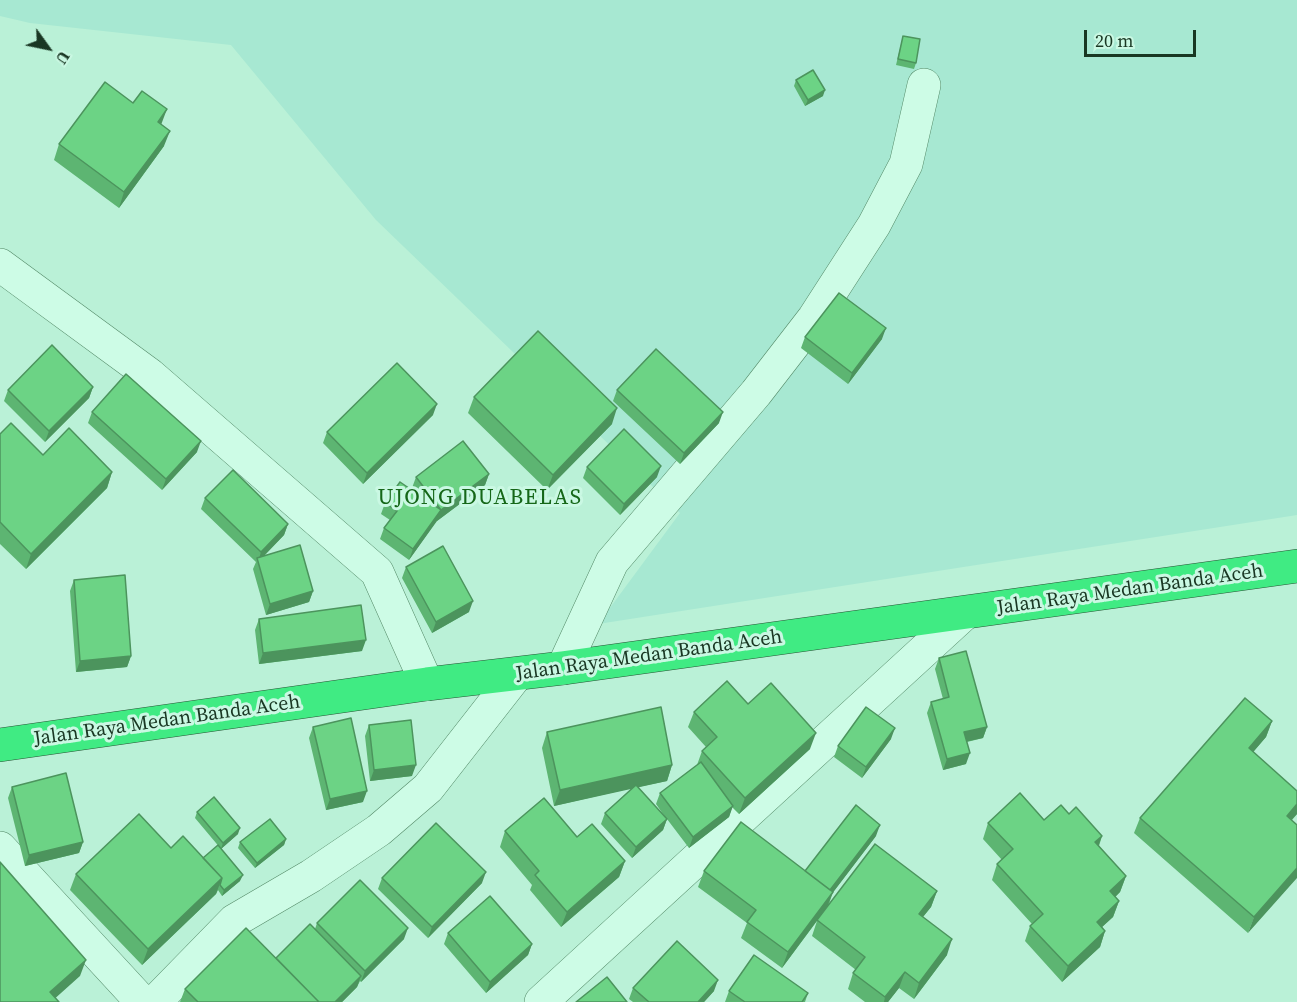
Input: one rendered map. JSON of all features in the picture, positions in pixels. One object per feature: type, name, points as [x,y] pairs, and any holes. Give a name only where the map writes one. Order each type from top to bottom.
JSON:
[{"type":"highway","name":"Jalan Raya Medan Banda Aceh","points":[[0,745],[427,684],[563,668],[1297,566]]},
{"type":"street","points":[[563,668],[612,562],[785,356],[814,318],[874,225],[906,164],[924,85]]},
{"type":"street","points":[[0,265],[150,375],[377,572],[427,684]]},
{"type":"street","points":[[541,1002],[965,613]]},
{"type":"street","points":[[155,1002],[234,921],[311,876],[369,837],[428,788],[517,674]]},
{"type":"street","points":[[0,848],[142,1002]]},
{"type":"shaded area","points":[[0,0],[1297,0],[1297,515],[598,624],[680,513],[376,220],[231,45],[30,23],[0,16]]},
{"type":"building","points":[[903,36],[920,39],[916,63],[898,59]]},
{"type":"building","points":[[813,70],[825,90],[808,100],[796,80]]},
{"type":"building","points":[[105,82],[133,103],[142,91],[167,109],[158,122],[170,131],[124,192],[59,144]]},
{"type":"building","points":[[839,293],[886,328],[852,373],[805,337]]},
{"type":"building","points":[[538,331],[617,408],[553,475],[474,397]]},
{"type":"building","points":[[52,345],[93,387],[49,431],[8,390]]},
{"type":"building","points":[[656,349],[723,412],[684,453],[617,390]]},
{"type":"building","points":[[397,363],[437,404],[367,473],[327,432]]},
{"type":"building","points":[[126,374],[201,441],[166,479],[92,412]]},
{"type":"building","points":[[11,423],[43,455],[69,428],[112,472],[31,554],[0,522],[0,434]]},
{"type":"building","points":[[624,429],[661,466],[624,504],[587,467]]},
{"type":"building","points":[[463,441],[489,474],[441,510],[416,477]]},
{"type":"building","points":[[233,470],[288,524],[261,552],[205,498]]},
{"type":"building","points":[[400,482],[441,510],[413,549],[384,528],[397,511],[385,503]]},
{"type":"building","points":[[300,545],[313,591],[270,604],[257,558]]},
{"type":"building","points":[[443,546],[473,601],[436,622],[406,567]]},
{"type":"building","points":[[125,575],[131,656],[80,661],[74,580]]},
{"type":"building","points":[[361,605],[366,640],[263,653],[259,619]]},
{"type":"building","points":[[966,651],[987,727],[964,732],[970,753],[947,759],[931,702],[949,697],[939,658]]},
{"type":"building","points":[[727,681],[748,704],[771,683],[816,733],[745,798],[702,751],[717,737],[694,712]]},
{"type":"building","points":[[1245,698],[1272,721],[1249,748],[1297,791],[1297,804],[1287,816],[1297,825],[1297,868],[1254,917],[1140,818]]},
{"type":"building","points":[[661,707],[672,765],[560,790],[547,732]]},
{"type":"building","points":[[866,707],[895,728],[866,767],[838,746]]},
{"type":"building","points":[[351,718],[367,791],[330,799],[313,727]]},
{"type":"building","points":[[411,720],[416,765],[374,770],[369,725]]},
{"type":"building","points":[[701,762],[733,806],[693,837],[660,793]]},
{"type":"building","points":[[66,773],[83,842],[29,855],[12,787]]},
{"type":"building","points":[[636,785],[667,819],[636,847],[605,813]]},
{"type":"building","points":[[1020,793],[1044,820],[1061,805],[1069,814],[1076,807],[1102,836],[1095,842],[1126,876],[1110,891],[1119,901],[1097,922],[1105,931],[1068,966],[1030,926],[1043,914],[997,864],[1013,849],[988,823]]},
{"type":"building","points":[[214,797],[240,828],[223,843],[197,812]]},
{"type":"building","points":[[544,798],[577,837],[592,824],[625,861],[567,912],[535,875],[539,871],[505,831]]},
{"type":"building","points":[[856,805],[880,825],[830,890],[805,871]]},
{"type":"building","points":[[139,814],[171,848],[183,836],[222,878],[148,949],[76,874]]},
{"type":"building","points":[[270,819],[286,839],[257,863],[240,842]]},
{"type":"building","points":[[741,822],[833,892],[788,952],[747,922],[756,910],[704,871]]},
{"type":"building","points":[[436,823],[486,872],[432,927],[382,878]]},
{"type":"building","points":[[875,844],[937,891],[919,914],[952,939],[919,983],[905,972],[885,997],[853,973],[865,957],[817,920]]},
{"type":"building","points":[[218,845],[243,875],[224,890],[220,885],[222,878],[203,858]]},
{"type":"building","points":[[0,862],[86,960],[50,992],[59,1002],[0,1002]]},
{"type":"building","points":[[360,880],[408,928],[365,971],[317,923]]},
{"type":"building","points":[[490,896],[532,944],[490,982],[448,933]]},
{"type":"building","points":[[310,924],[361,976],[335,1002],[319,1002],[276,958]]},
{"type":"building","points":[[246,928],[319,1002],[198,1002],[185,989]]},
{"type":"building","points":[[677,941],[718,980],[698,1002],[649,1002],[633,988]]},
{"type":"building","points":[[754,955],[808,993],[802,1002],[745,1002],[729,991]]},
{"type":"building","points":[[607,977],[627,1002],[576,1002]]},
{"type":"district","name":"UJONG DUABELAS","points":[[480,498]]}]
